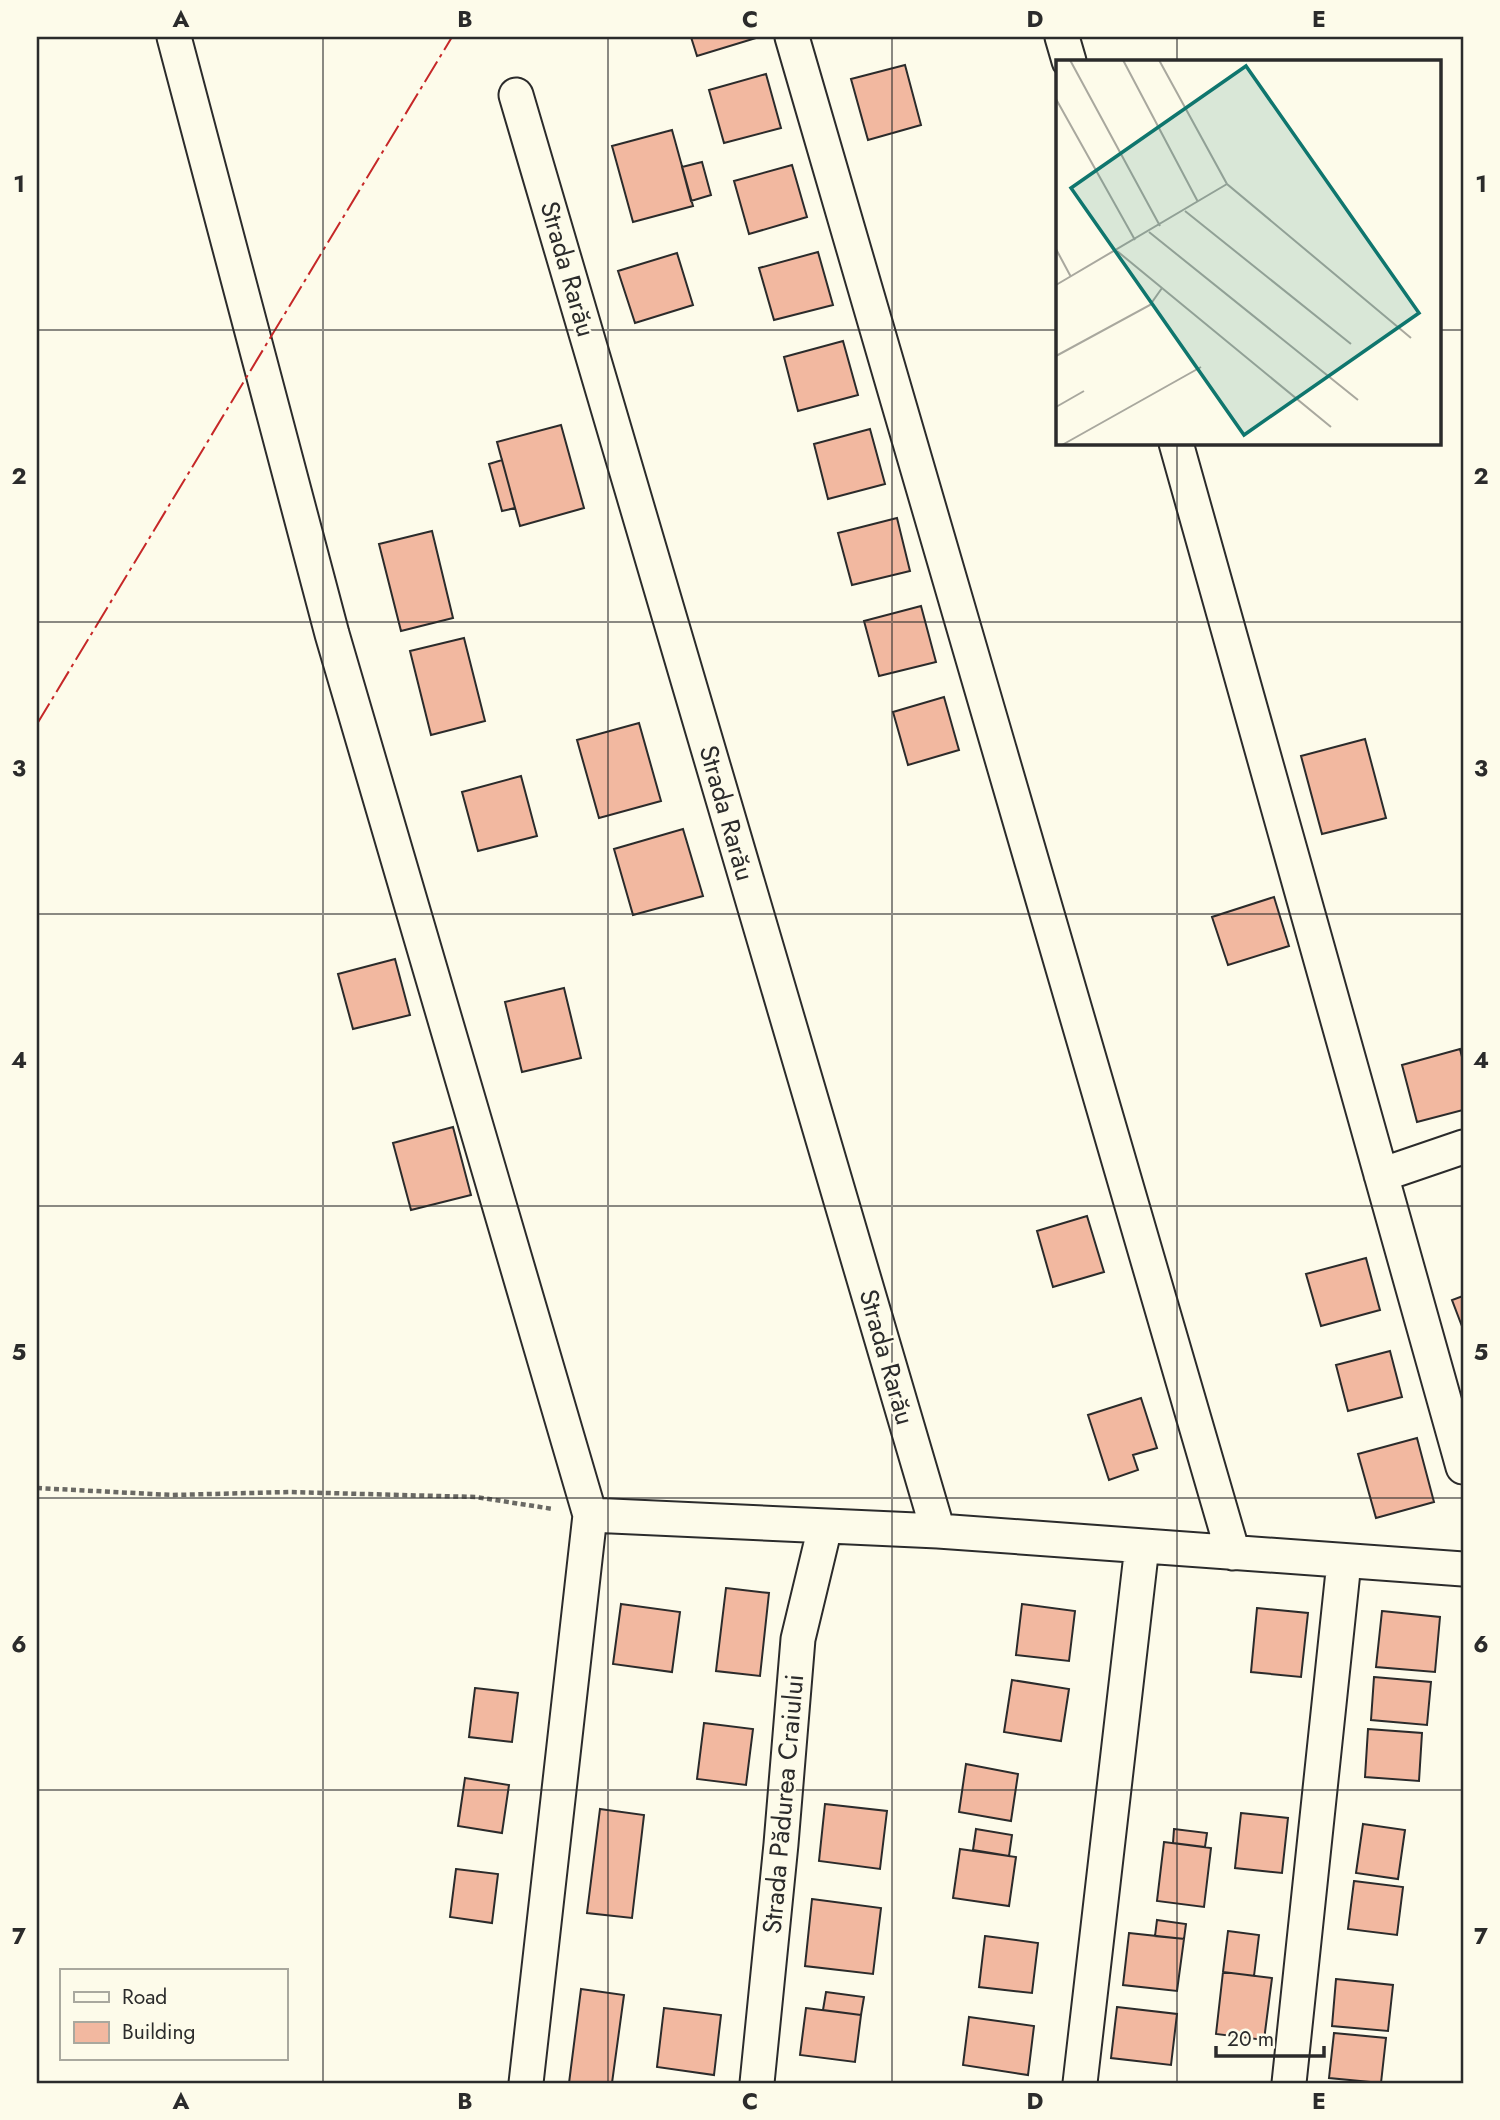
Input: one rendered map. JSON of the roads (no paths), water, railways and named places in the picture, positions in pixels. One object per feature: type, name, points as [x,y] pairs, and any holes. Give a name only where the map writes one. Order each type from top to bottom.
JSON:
[{"type":"street","points":[[174,37],[332,634],[590,1514],[526,2083]]},
{"type":"street","points":[[792,37],[1233,1553]]},
{"type":"street","points":[[1062,37],[1069,60]]},
{"type":"street","name":"Strada Rarău","points":[[516,95],[939,1531]]},
{"type":"street","points":[[1176,444],[1463,1467]]},
{"type":"street","points":[[1381,1175],[1463,1147]]},
{"type":"street","points":[[590,1514],[939,1531],[1463,1569]]},
{"type":"street","name":"Strada Pădurea Craiului","points":[[757,2083],[798,1639],[825,1527]]},
{"type":"street","points":[[1080,2083],[1142,1546]]},
{"type":"street","points":[[1289,2083],[1344,1562]]}]
